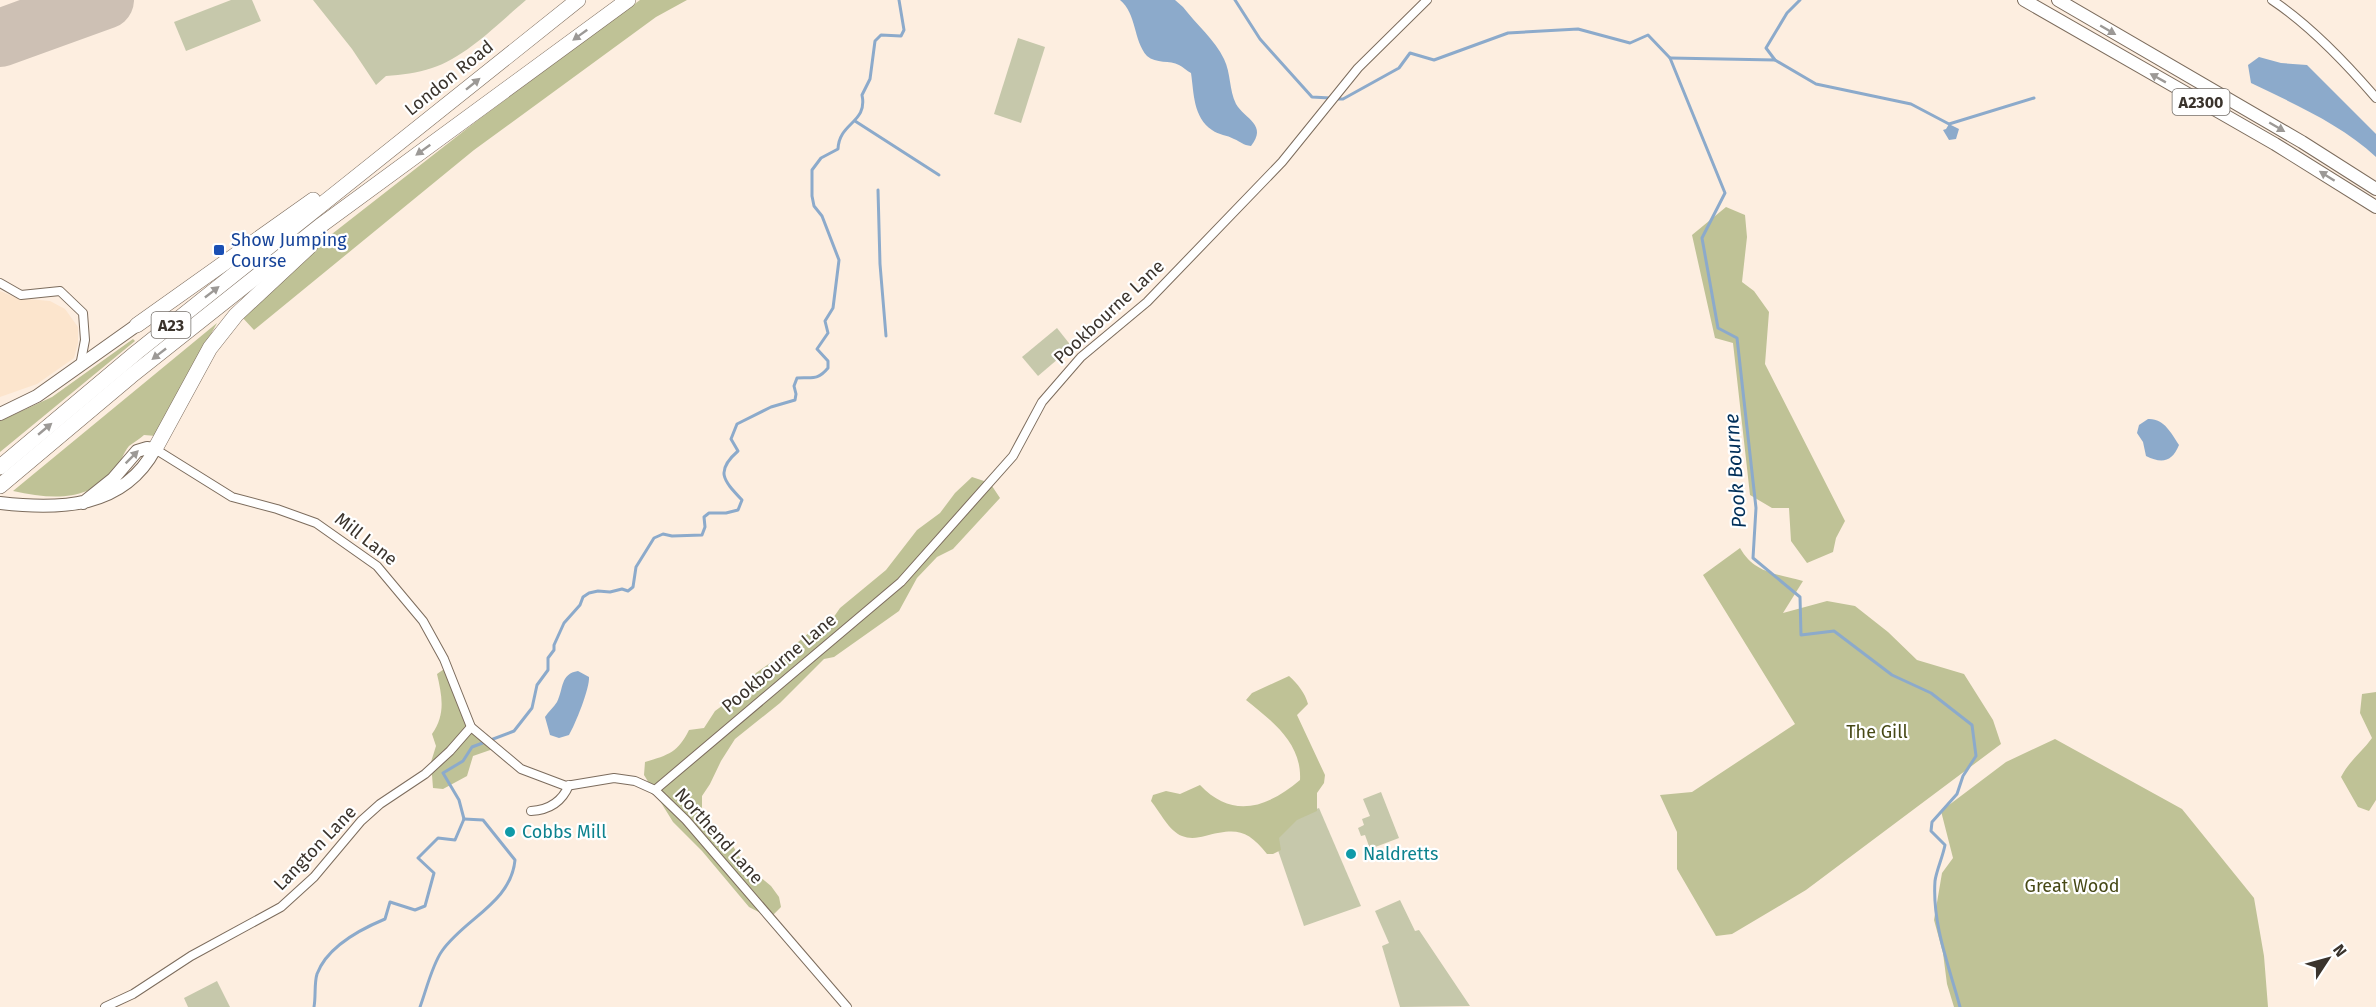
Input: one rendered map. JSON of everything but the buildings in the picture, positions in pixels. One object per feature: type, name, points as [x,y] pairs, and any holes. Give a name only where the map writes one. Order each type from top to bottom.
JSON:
[{"type":"highway","name":"London Road","points":[[345,186],[578,0]]},
{"type":"highway","name":"A23","points":[[0,486],[131,376],[320,226],[627,0]]},
{"type":"highway","points":[[137,325],[326,190],[345,186]]},
{"type":"highway","name":"A23","points":[[0,467],[137,352],[345,186]]},
{"type":"highway","points":[[152,454],[210,348],[236,315],[310,246],[320,226]]},
{"type":"main road","name":"A2300","points":[[2024,0],[2275,144],[2376,207]]},
{"type":"main road","name":"A2300","points":[[2058,0],[2302,142],[2376,189]]},
{"type":"main road","points":[[0,414],[37,396],[137,325]]},
{"type":"main road","points":[[3,504],[53,507],[83,503],[113,479],[137,451],[147,448],[152,454]]},
{"type":"street","name":"Pookbourne Lane","points":[[655,790],[901,582],[1013,456],[1042,402],[1081,357],[1147,302],[1282,162],[1358,68],[1427,0]]},
{"type":"street","points":[[2272,0],[2319,39],[2376,98]]},
{"type":"street","points":[[0,283],[21,295],[60,291],[83,313],[85,340],[80,367]]},
{"type":"street","name":"Mill Lane","points":[[152,454],[170,460],[232,497],[277,509],[316,523],[377,566],[425,625],[444,659],[471,727]]},
{"type":"street","name":"Northend Lane","points":[[471,727],[521,769],[569,785],[614,778],[635,781],[655,790],[686,820],[847,1007]]},
{"type":"street","name":"Langton Lane","points":[[105,1007],[133,994],[191,956],[281,907],[314,877],[361,821],[380,804],[424,774],[450,751],[471,727]]},
{"type":"street","points":[[531,812],[551,807],[561,799],[569,785]]},
{"type":"shaded area","points":[[0,291],[17,298],[50,301],[65,309],[78,327],[78,343],[74,358],[37,384],[0,397]]},
{"type":"green space","points":[[231,0],[252,0],[261,21],[186,51],[174,22]]},
{"type":"green space","points":[[313,0],[526,0],[457,56],[426,70],[386,76],[376,85],[352,49]]},
{"type":"green space","points":[[640,0],[687,0],[656,17],[474,150],[254,330],[241,316],[323,241],[478,120]]},
{"type":"green space","points":[[1018,38],[1045,47],[1021,123],[994,114]]},
{"type":"green space","points":[[1726,207],[1745,215],[1747,237],[1742,282],[1754,291],[1769,312],[1765,364],[1845,521],[1836,538],[1833,552],[1807,563],[1791,541],[1789,508],[1772,508],[1750,495],[1733,343],[1715,338],[1692,235]]},
{"type":"green space","points":[[217,323],[156,436],[144,435],[129,446],[117,467],[104,481],[80,493],[68,496],[41,496],[13,491]]},
{"type":"green space","points":[[1057,328],[1072,347],[1038,376],[1022,357]]},
{"type":"green space","points":[[133,339],[135,341],[0,452],[0,421],[52,397]]},
{"type":"green space","points":[[972,477],[990,483],[1000,498],[953,549],[937,557],[917,578],[899,611],[834,657],[824,659],[780,703],[735,739],[702,796],[702,811],[721,836],[733,846],[743,863],[771,886],[779,897],[781,907],[770,918],[749,907],[702,851],[673,822],[644,775],[645,762],[672,752],[689,730],[704,728],[715,711],[745,689],[756,673],[817,626],[831,621],[840,608],[886,570],[917,530],[940,513],[955,493]]},
{"type":"green space","name":"The Gill","points":[[1740,548],[1759,568],[1803,581],[1783,613],[1827,601],[1855,606],[1888,632],[1917,660],[1964,674],[1993,720],[2001,744],[1806,890],[1732,934],[1716,936],[1677,869],[1677,832],[1660,795],[1692,792],[1795,724],[1703,575]]},
{"type":"green space","points":[[447,667],[470,724],[496,748],[473,756],[467,776],[443,789],[433,788],[431,762],[436,746],[432,734],[442,705],[437,674]]},
{"type":"green space","points":[[1289,676],[1307,700],[1308,704],[1297,715],[1325,775],[1324,783],[1317,793],[1317,811],[1297,820],[1279,838],[1281,850],[1273,854],[1267,854],[1247,835],[1240,833],[1225,832],[1194,838],[1177,834],[1151,801],[1153,795],[1166,791],[1180,794],[1200,785],[1212,796],[1225,803],[1250,806],[1276,797],[1300,780],[1296,755],[1291,744],[1266,716],[1246,700],[1252,693]]},
{"type":"green space","points":[[2376,692],[2376,800],[2369,811],[2358,807],[2341,777],[2372,738],[2360,713],[2362,694]]},
{"type":"green space","name":"Great Wood","points":[[2055,739],[2182,809],[2254,898],[2264,956],[2268,1007],[1954,1007],[1934,920],[1942,873],[1953,858],[1941,811],[2006,762]]},
{"type":"green space","points":[[1381,792],[1399,838],[1370,849],[1365,835],[1361,836],[1358,828],[1364,825],[1362,819],[1370,816],[1363,799]]},
{"type":"green space","points":[[1319,808],[1361,906],[1304,926],[1270,827]]},
{"type":"green space","points":[[1400,900],[1415,931],[1419,930],[1470,1006],[1400,1007],[1382,946],[1389,943],[1375,911]]},
{"type":"green space","points":[[217,981],[230,1007],[188,1007],[184,998]]},
{"type":"water","points":[[1120,0],[1175,0],[1183,7],[1224,59],[1236,104],[1256,127],[1256,139],[1251,146],[1217,133],[1206,125],[1198,112],[1191,73],[1175,64],[1147,56],[1139,42],[1129,12]]},
{"type":"water","points":[[2259,57],[2281,63],[2307,65],[2376,134],[2376,157],[2348,134],[2251,83],[2248,65]]},
{"type":"water","points":[[1949,124],[1959,129],[1956,139],[1949,140],[1943,130]]},
{"type":"water","points":[[2148,419],[2154,419],[2163,424],[2179,445],[2173,455],[2166,460],[2146,456],[2143,442],[2137,433],[2139,425]]},
{"type":"water","points":[[578,671],[589,677],[589,682],[575,723],[569,735],[559,738],[550,735],[545,717],[557,702],[565,678]]},
{"type":"waterway","points":[[464,819],[459,800],[443,773],[463,761],[472,747],[514,731],[532,708],[537,685],[548,670],[548,658],[554,650],[564,623],[580,605],[583,597],[598,591],[610,592],[622,589],[628,591],[633,587],[636,567],[654,538],[663,534],[702,535],[705,527],[704,517],[709,513],[738,510],[742,500],[730,487],[724,475],[726,464],[738,451],[731,439],[737,424],[771,407],[795,400],[794,386],[797,378],[818,377],[828,368],[828,361],[817,349],[828,333],[825,321],[833,308],[839,260],[822,216],[814,206],[812,170],[821,158],[838,149],[843,133],[861,111],[862,95],[870,79],[875,41],[881,35],[901,36],[904,30],[899,0]]},
{"type":"waterway","name":"Pook Bourne","points":[[1235,0],[1260,39],[1312,97],[1330,98]]},
{"type":"waterway","name":"Pook Bourne","points":[[1670,58],[1775,60],[1766,48],[1787,13],[1800,0]]},
{"type":"waterway","name":"Pook Bourne","points":[[1336,99],[1343,99],[1399,68],[1410,53],[1434,60],[1508,33],[1578,29],[1630,43],[1648,35],[1670,58],[1725,193],[1702,238],[1718,328],[1737,338],[1756,508],[1753,558],[1800,597],[1801,635],[1834,631],[1892,675],[1931,693],[1972,725],[1976,756],[1963,776],[1957,794],[1932,822],[1931,831],[1945,845],[1935,881],[1936,913],[1942,945],[1960,1007]]},
{"type":"waterway","points":[[1775,60],[1816,84],[1911,104],[1949,124],[2034,98]]},
{"type":"waterway","points":[[855,121],[939,175]]},
{"type":"waterway","points":[[878,190],[880,264],[886,336]]},
{"type":"waterway","points":[[314,1007],[317,974],[328,955],[346,940],[385,919],[390,902],[415,910],[425,906],[434,873],[418,858],[438,838],[455,840],[464,819]]},
{"type":"waterway","points":[[420,1007],[432,971],[442,951],[462,929],[496,899],[512,875],[515,860],[483,820],[464,819]]},
{"type":"runway","points":[[0,38],[105,0]]},
{"type":"place","name":"Show Jumping Course","points":[[219,250]]},
{"type":"place","name":"Cobbs Mill","points":[[510,832]]},
{"type":"place","name":"Naldretts","points":[[1351,854]]}]
